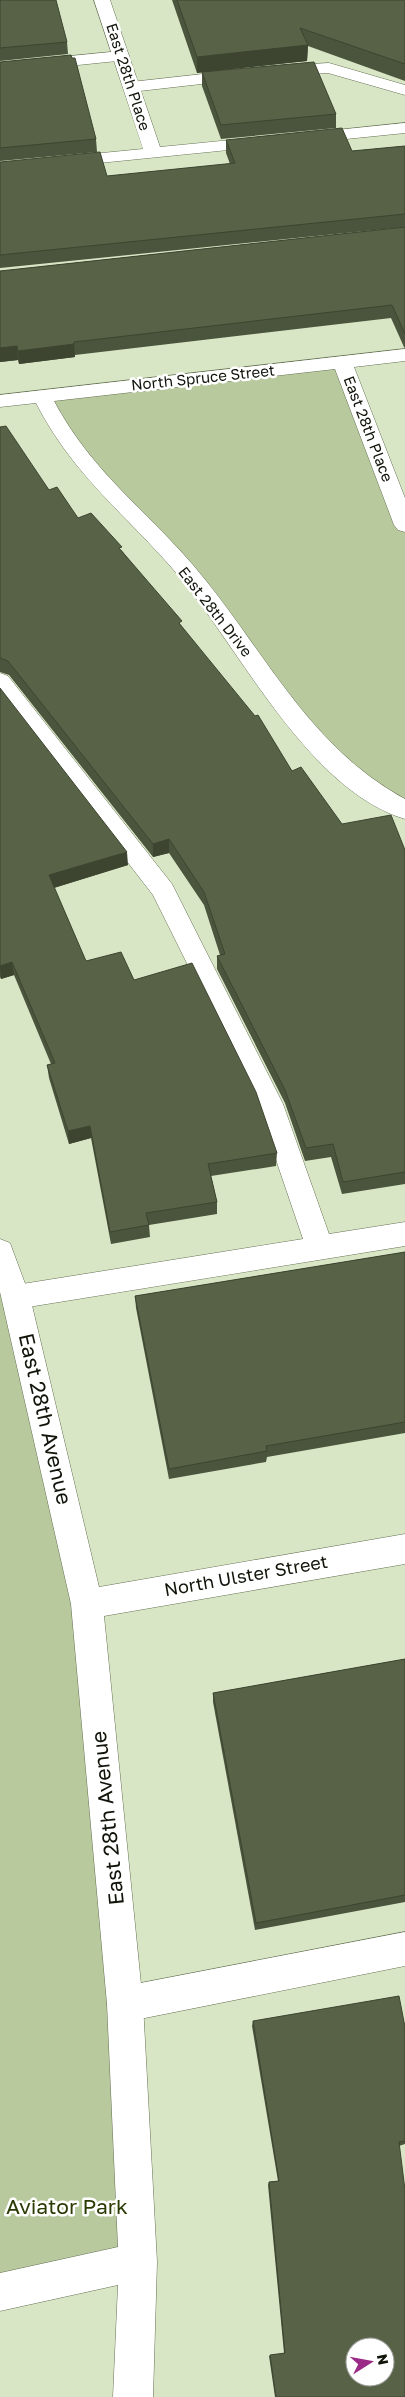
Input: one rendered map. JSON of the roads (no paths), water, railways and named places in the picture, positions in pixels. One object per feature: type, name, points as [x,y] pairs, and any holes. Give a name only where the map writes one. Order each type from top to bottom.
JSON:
[{"type":"street","name":"East 28th Place","points":[[102,0],[153,153]]},
{"type":"street","points":[[0,68],[121,56]]},
{"type":"street","points":[[131,87],[261,73],[329,68],[405,90]]},
{"type":"street","points":[[0,168],[405,128]]},
{"type":"street","name":"North Spruce Street","points":[[0,400],[405,355]]},
{"type":"street","name":"East 28th Place","points":[[342,362],[405,525]]},
{"type":"street","name":"East 28th Drive","points":[[42,396],[68,442],[124,509],[185,571],[304,730],[359,783],[405,810]]},
{"type":"street","points":[[0,681],[163,890],[270,1104],[320,1248]]},
{"type":"street","points":[[16,1297],[405,1234]]},
{"type":"street","name":"East 28th Avenue","points":[[0,1250],[16,1297],[87,1604],[125,2004],[138,2262],[133,2397]]},
{"type":"street","name":"North Ulster Street","points":[[87,1604],[405,1549]]},
{"type":"street","points":[[125,2004],[405,1949]]},
{"type":"street","points":[[0,2292],[138,2262]]},
{"type":"park label","name":"Aviator Park","points":[[67,2207]]}]
